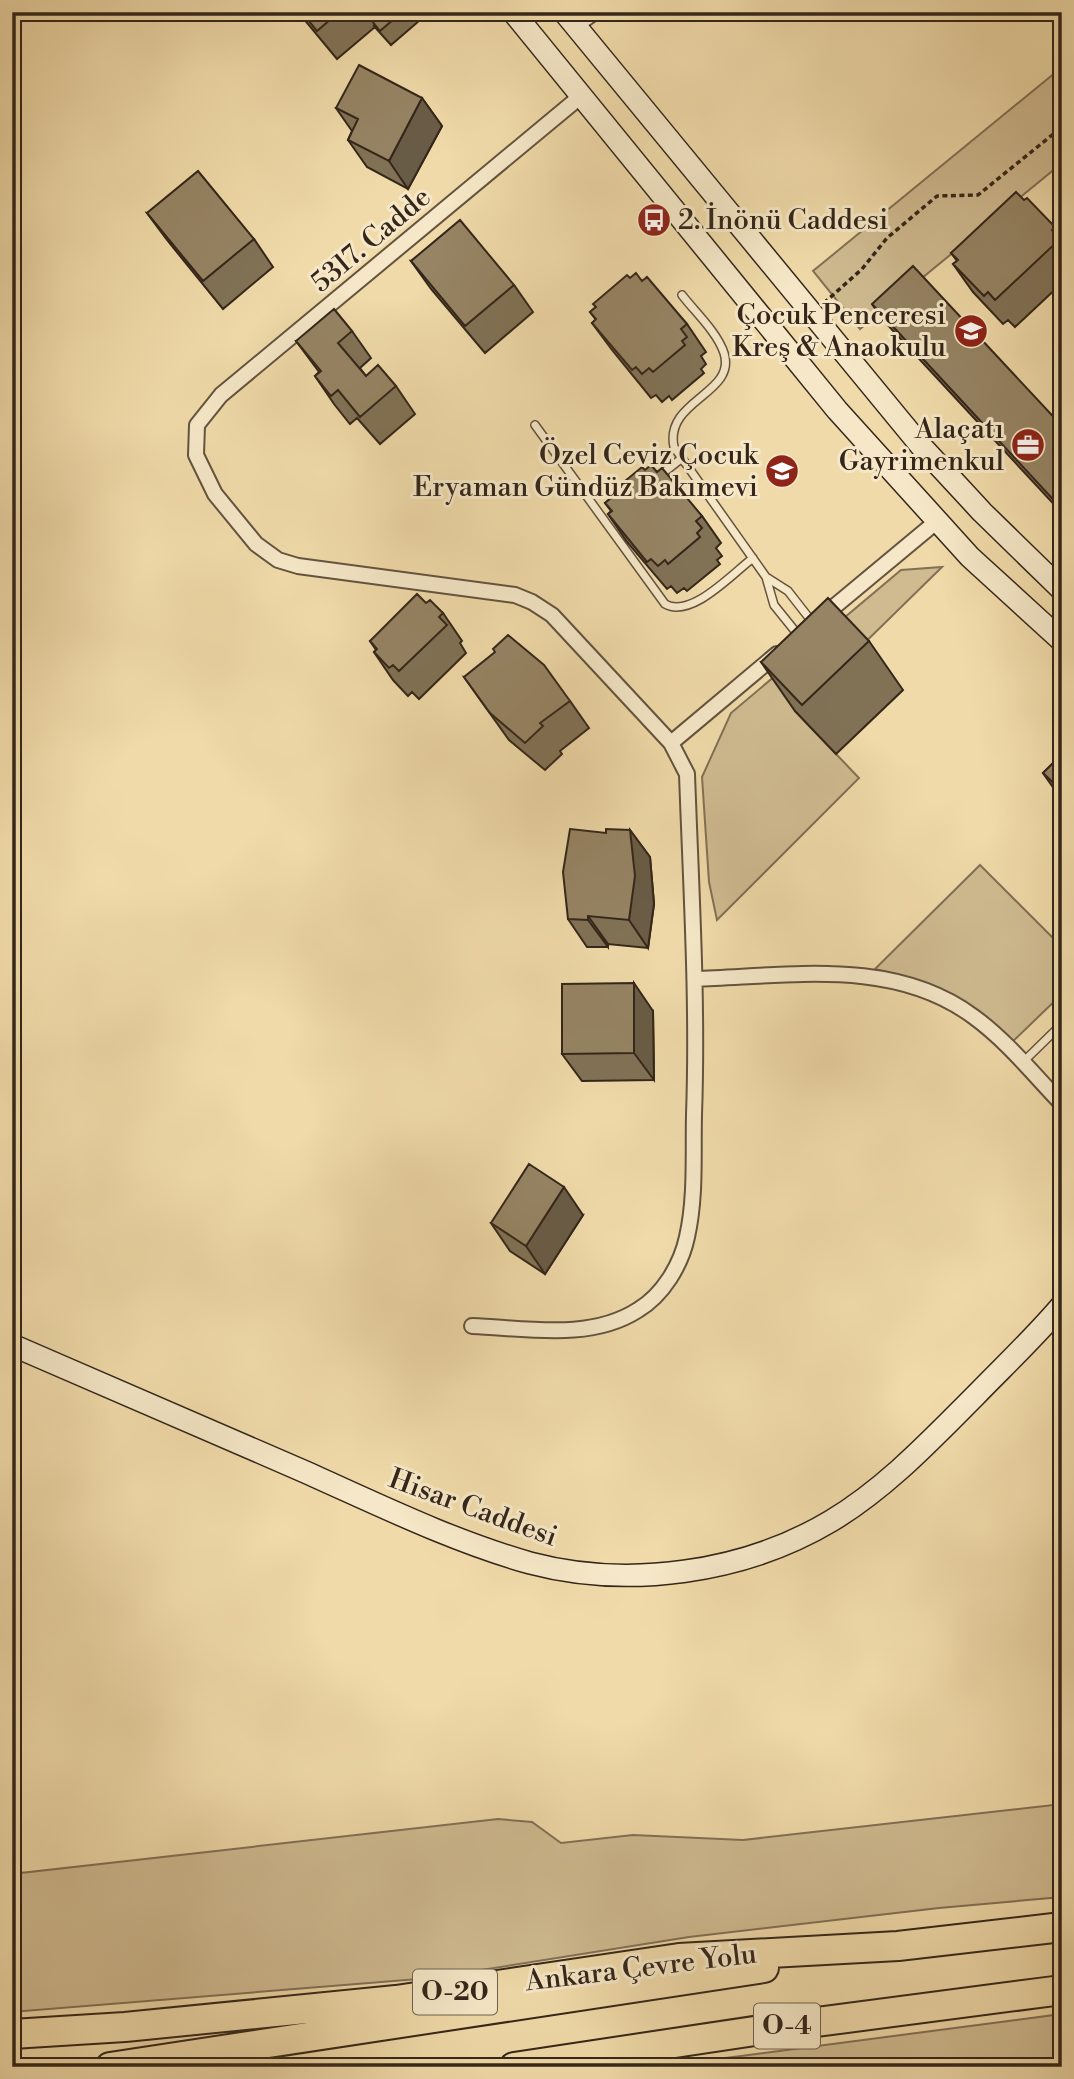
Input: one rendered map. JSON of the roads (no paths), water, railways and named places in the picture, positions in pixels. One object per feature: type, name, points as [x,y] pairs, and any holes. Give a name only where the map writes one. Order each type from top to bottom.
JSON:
[{"type":"highway","name":"Ankara Çevre Yolu","points":[[12,2035],[383,2002],[679,1958],[898,1945],[1062,1927]]},
{"type":"highway","name":"O-4","points":[[110,2067],[696,1980],[898,1945]]},
{"type":"highway","name":"O-4","points":[[514,2067],[788,2025],[1062,1990]]},
{"type":"main road","points":[[513,12],[837,410],[936,522],[1014,600],[1062,641]]},
{"type":"main road","points":[[570,19],[921,446],[1031,562],[1062,590]]},
{"type":"main road","name":"Hisar Caddesi","points":[[12,1345],[399,1514],[472,1543],[530,1563],[575,1572],[635,1575],[710,1566],[748,1557],[830,1522],[908,1463],[1062,1305]]},
{"type":"street","points":[[570,19],[594,12]]},
{"type":"street","name":"5317. Cadde","points":[[581,96],[220,395],[197,425],[196,455],[209,483],[256,544],[278,559],[311,569],[515,595],[532,602],[552,615],[671,743]]},
{"type":"street","points":[[472,1326],[577,1330],[617,1322],[641,1309],[667,1281],[678,1264],[687,1239],[692,1208],[697,1031],[687,774],[671,743],[936,522]]},
{"type":"street","points":[[695,979],[861,975],[904,982],[966,1011],[1023,1063],[1062,1104]]},
{"type":"lane","points":[[682,295],[720,345],[726,360],[718,382],[676,421],[672,437],[682,458],[766,576],[788,591],[814,624]]},
{"type":"lane","points":[[534,425],[665,604],[672,608],[692,606],[753,558]]},
{"type":"lane","points":[[652,481],[682,458]]},
{"type":"lane","points":[[603,519],[613,512]]},
{"type":"lane","points":[[766,576],[774,605],[799,636]]},
{"type":"lane","points":[[1023,1063],[1062,1024]]},
{"type":"place","name":"2. İnönü Caddesi","points":[[654,220]]},
{"type":"place","name":"Çocuk Penceresi Kreş & Anaokulu","points":[[971,331]]},
{"type":"place","name":"Alaçatı Gayrimenkul","points":[[1028,445]]},
{"type":"place","name":"Özel Ceviz Çocuk Eryaman Gündüz Bakımevi","points":[[782,471]]}]
